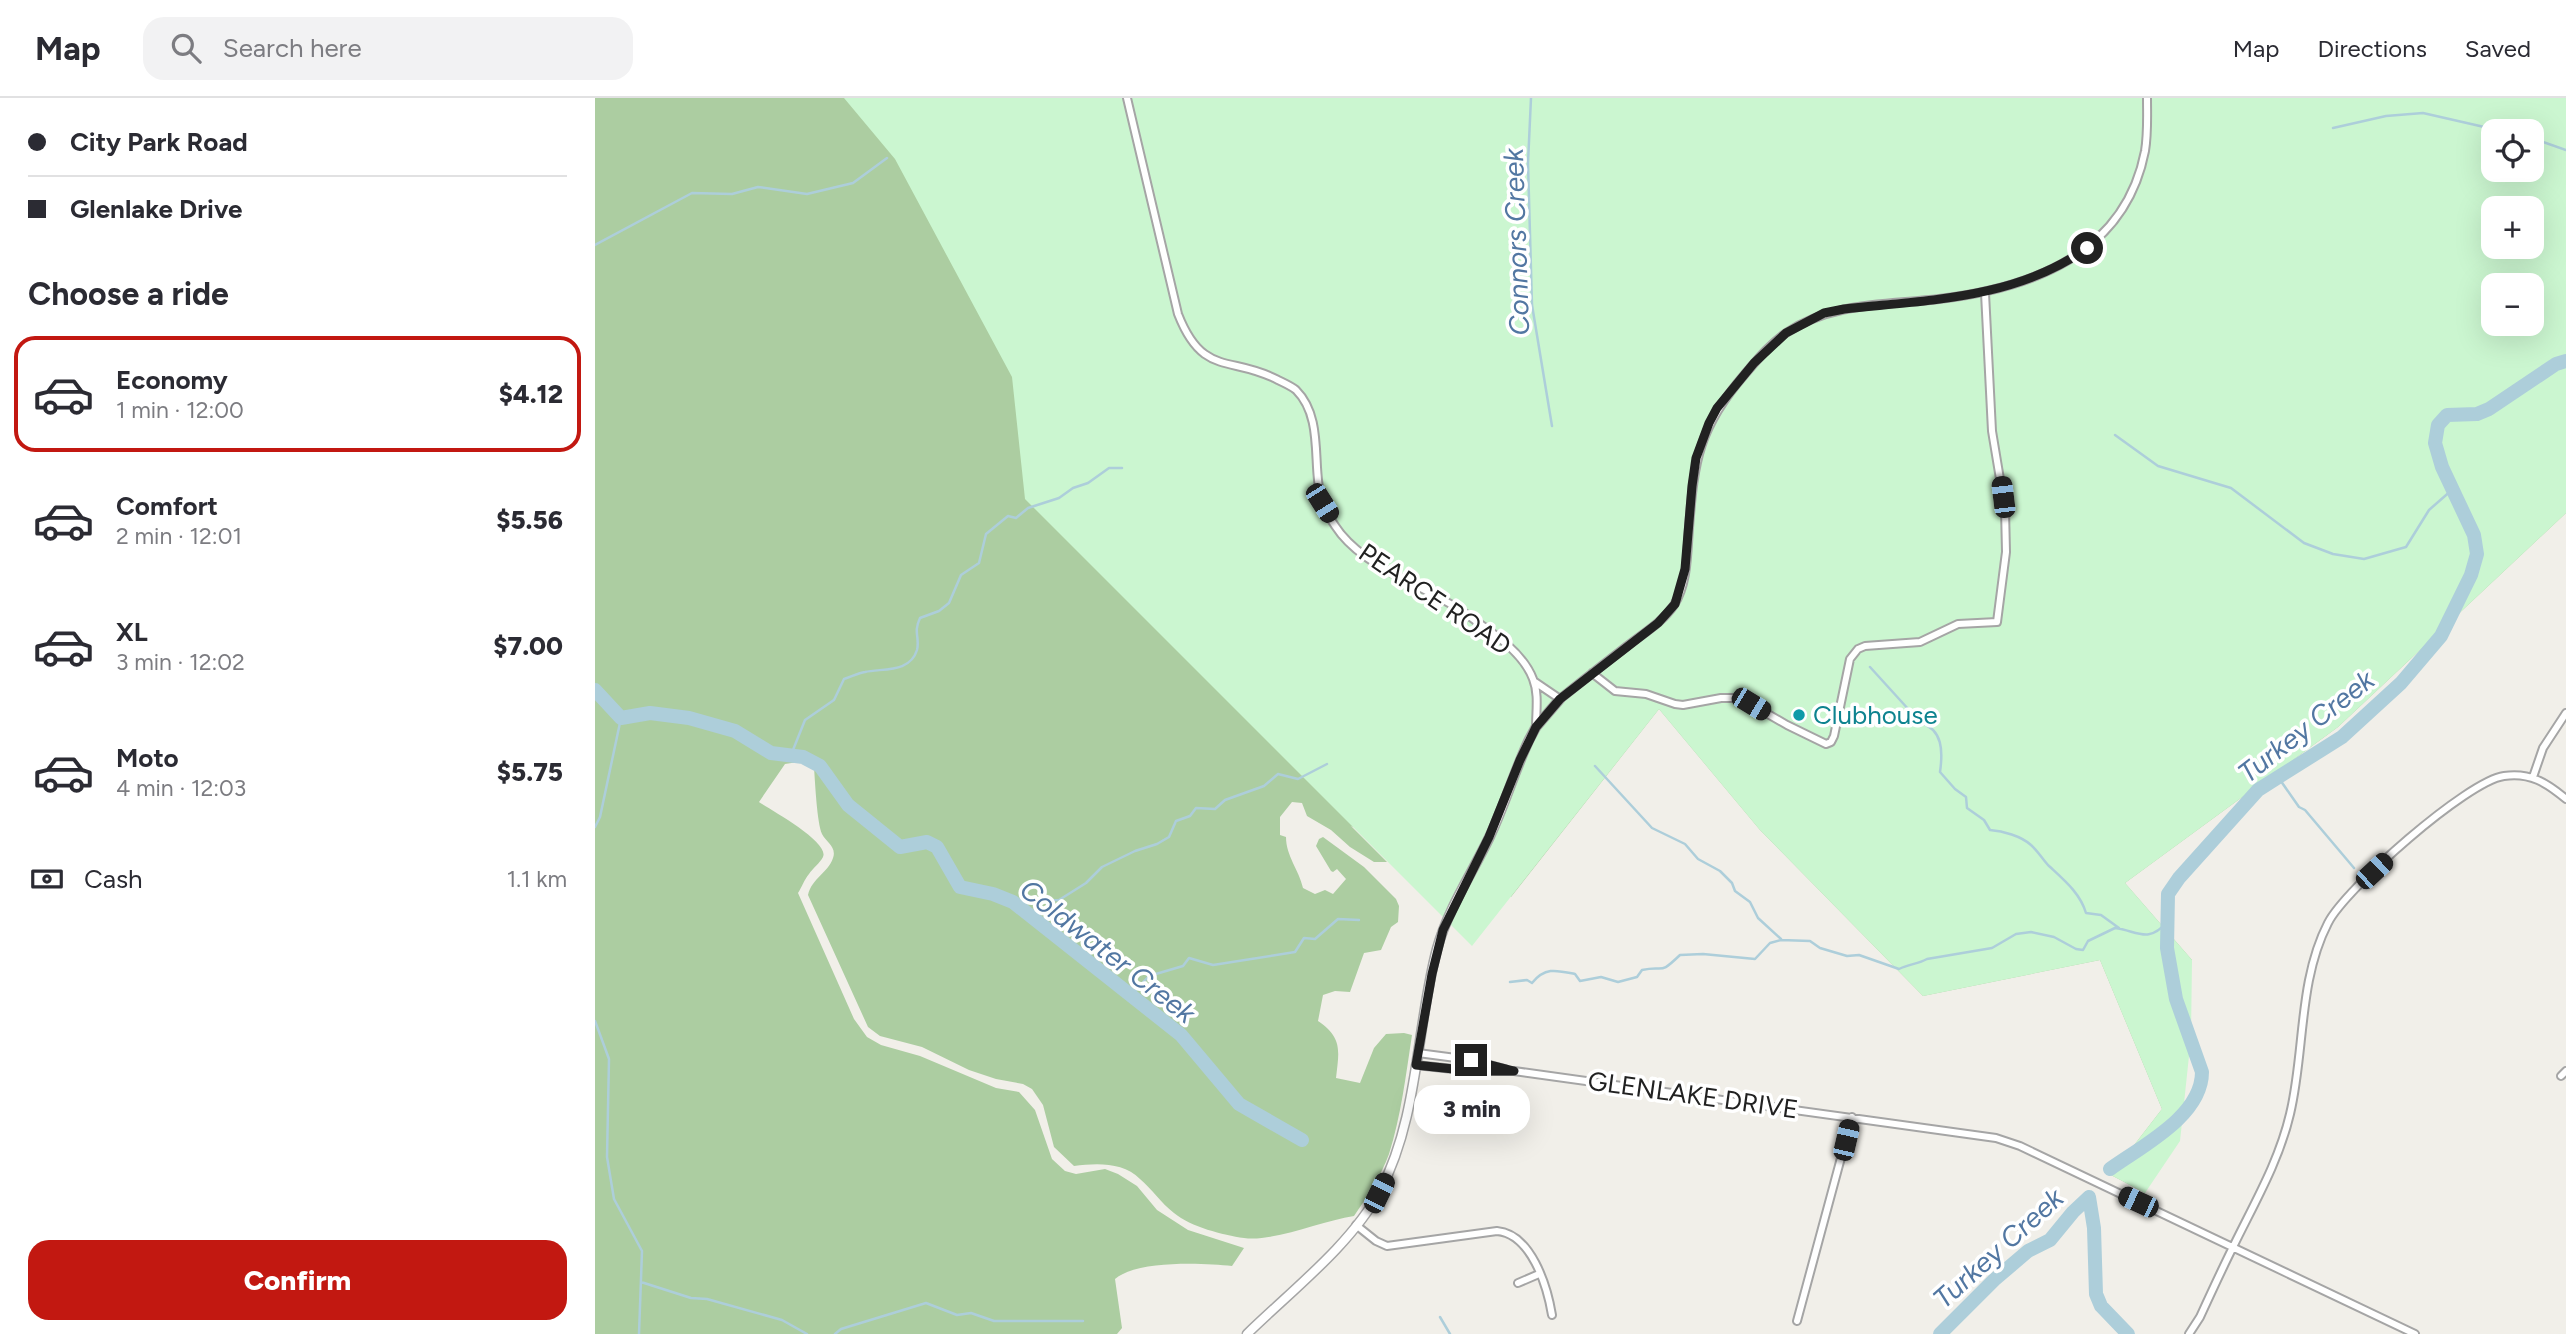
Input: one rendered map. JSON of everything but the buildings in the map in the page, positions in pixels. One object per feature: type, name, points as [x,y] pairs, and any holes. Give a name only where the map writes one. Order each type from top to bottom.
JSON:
[{"type":"street","name":"PEARCE ROAD","points":[[1126,98],[1178,314],[1187,336],[1206,356],[1223,364],[1264,373],[1296,390],[1308,407],[1314,429],[1322,503],[1341,534],[1367,558],[1458,608],[1503,640],[1519,657],[1535,682]]},
{"type":"street","points":[[1247,1334],[1341,1244],[1379,1193],[1394,1159],[1443,930],[1489,837],[1536,727],[1560,699],[1658,623],[1675,604],[1685,569],[1692,486],[1701,440],[1717,408],[1771,346],[1786,333],[1824,313],[1985,293],[2019,283],[2057,267],[2087,248],[2109,226],[2129,197],[2140,168],[2147,133],[2147,98]]},
{"type":"street","points":[[1592,673],[1615,691],[1646,694],[1675,704],[1740,698],[1826,744],[1834,736],[1850,659],[1858,649],[1871,645],[1920,642],[1958,624],[1997,622],[2006,552],[1999,461],[1992,431],[1985,293]]},
{"type":"street","points":[[1535,682],[1560,699]]},
{"type":"street","points":[[1535,682],[1536,727]]},
{"type":"street","points":[[2533,777],[2543,748],[2566,713]]},
{"type":"street","points":[[2189,1334],[2200,1317],[2267,1179],[2282,1142],[2290,1113],[2316,951],[2335,912],[2361,883],[2439,811],[2486,781],[2502,776],[2533,777],[2550,785],[2566,799]]},
{"type":"street","name":"GLENLAKE DRIVE","points":[[1418,1053],[1471,1060],[1514,1071],[1972,1133],[2020,1146],[2415,1334]]},
{"type":"street","name":"GLENLAKE DRIVE","points":[[1416,1065],[1472,1071],[1514,1071]]},
{"type":"street","points":[[1797,1321],[1852,1117]]},
{"type":"street","points":[[1356,1225],[1387,1246],[1497,1231],[1509,1232],[1529,1249],[1549,1299],[1552,1315]]},
{"type":"street","points":[[1518,1283],[1539,1274]]},
{"type":"green space","points":[[595,98],[2566,98],[2566,513],[2338,727],[2125,883],[2192,960],[2162,1109],[2100,960],[1923,996],[1760,830],[1659,709],[1511,897],[1351,826],[1387,862],[1374,862],[1307,816],[1302,803],[1292,802],[1280,817],[1280,835],[1286,837],[1288,850],[1303,888],[1315,894],[1325,890],[1333,894],[1346,879],[1337,869],[1331,871],[1316,846],[1323,837],[1364,867],[1396,899],[1399,906],[1398,922],[1391,927],[1381,950],[1364,953],[1350,992],[1335,991],[1323,995],[1318,1021],[1332,1033],[1338,1046],[1336,1078],[1360,1083],[1374,1048],[1386,1034],[1412,1035],[1403,1095],[1386,1162],[1354,1216],[1269,1237],[1244,1238],[1217,1232],[1181,1218],[1126,1169],[1101,1164],[1074,1166],[1054,1147],[1043,1105],[1032,1089],[1023,1084],[969,1070],[922,1047],[880,1036],[868,1027],[808,895],[813,884],[828,868],[834,854],[820,829],[814,767],[798,762],[785,764],[759,802],[809,835],[823,851],[823,857],[807,876],[798,893],[854,1019],[867,1037],[881,1045],[920,1056],[996,1088],[1019,1092],[1035,1110],[1052,1159],[1065,1171],[1076,1174],[1105,1169],[1118,1174],[1137,1186],[1157,1210],[1188,1230],[1244,1248],[1232,1266],[1154,1266],[1125,1273],[1115,1279],[1122,1328],[1117,1334],[595,1334]]},
{"type":"green space","points":[[844,98],[2566,98],[2566,513],[2338,727],[2125,883],[2192,960],[2191,1037],[2180,1141],[2145,1193],[2111,1175],[2162,1109],[2100,960],[1923,996],[1760,830],[1659,709],[1472,946],[1025,499],[1012,377],[895,159]]},
{"type":"green space","points":[[2162,1109],[2145,1193],[2111,1175]]},
{"type":"waterway","name":"Connors Creek","points":[[1531,98],[1528,163],[1532,305],[1552,426]]},
{"type":"waterway","points":[[2333,128],[2386,116],[2423,113],[2481,126]]},
{"type":"waterway","points":[[2544,142],[2566,150]]},
{"type":"waterway","points":[[595,245],[692,193],[732,194],[758,187],[807,194],[853,183],[887,158]]},
{"type":"waterway","name":"Turkey Creek","points":[[2110,1169],[2168,1128],[2192,1102],[2199,1088],[2202,1072],[2176,999],[2167,948],[2168,894],[2179,878],[2258,790],[2342,737],[2401,683],[2441,636],[2471,575],[2477,554],[2474,535],[2442,467],[2435,443],[2438,425],[2447,415],[2477,414],[2489,409],[2556,364],[2566,361]]},
{"type":"waterway","points":[[2115,435],[2158,466],[2231,488],[2304,543],[2333,554],[2364,559],[2406,547],[2429,510],[2453,489]]},
{"type":"waterway","points":[[791,755],[805,720],[834,700],[844,679],[908,663],[917,650],[920,618],[939,611],[949,603],[961,575],[979,563],[986,534],[1008,516],[1016,518],[1028,508],[1059,498],[1109,468],[1122,468]]},
{"type":"waterway","points":[[1870,667],[1920,722],[1933,730],[1940,742],[1940,772],[1966,797],[1967,808],[1984,820],[1990,830],[2012,834],[2031,845],[2076,893],[2086,913],[2101,915],[2119,928]]},
{"type":"waterway","name":"Coldwater Creek","points":[[595,690],[621,718],[650,713],[689,718],[735,731],[771,753],[803,757],[820,766],[848,805],[900,847],[927,842],[937,847],[960,887],[993,894],[1013,902],[1181,1035],[1239,1104],[1302,1140]]},
{"type":"waterway","points":[[595,827],[600,817],[621,718]]},
{"type":"waterway","points":[[1013,902],[1059,900],[1086,883],[1102,867],[1169,837],[1176,821],[1190,816],[1196,808],[1215,809],[1225,800],[1264,786],[1278,774],[1298,779],[1327,764]]},
{"type":"waterway","points":[[1595,766],[1652,828],[1685,844],[1698,859],[1720,871],[1732,883],[1735,891],[1750,902],[1758,918],[1781,939]]},
{"type":"waterway","points":[[2278,777],[2299,807],[2305,810],[2354,868]]},
{"type":"waterway","points":[[1131,995],[1149,976],[1183,966],[1189,958],[1213,965],[1295,952],[1304,938],[1315,939],[1338,919],[1359,920]]},
{"type":"waterway","points":[[1510,982],[1527,980],[1532,983],[1542,974],[1556,971],[1575,974],[1580,981],[1601,977],[1618,982],[1637,977],[1642,970],[1665,968],[1680,955],[1703,954],[1755,959],[1770,943],[1781,940],[1810,941],[1820,948],[1847,956],[1859,955],[1899,969],[1927,959],[1992,948],[2016,934],[2031,932],[2054,937],[2083,950],[2088,941],[2115,928],[2148,934],[2154,933],[2167,922]]},
{"type":"waterway","points":[[595,1021],[609,1059],[607,1157],[614,1199],[642,1251],[639,1334]]},
{"type":"waterway","points":[[2089,1197],[2094,1228],[2096,1294],[2101,1306],[2128,1334]]},
{"type":"waterway","name":"Turkey Creek","points":[[1940,1334],[1994,1280],[2028,1251],[2050,1240],[2089,1197]]},
{"type":"waterway","points":[[641,1282],[691,1298],[707,1299],[782,1320],[807,1334]]},
{"type":"waterway","points":[[835,1334],[841,1329],[926,1303],[957,1315],[971,1313],[994,1321],[1083,1321]]},
{"type":"waterway","points":[[1440,1317],[1450,1334]]},
{"type":"place","name":"Clubhouse","points":[[1799,715]]},
{"type":"route","points":[[1471,1060],[1514,1071],[1472,1071],[1416,1065],[1432,974],[1443,930],[1489,837],[1536,727],[1560,699],[1658,623],[1675,604],[1683,583],[1696,458],[1701,440],[1717,408],[1771,346],[1786,333],[1824,313],[1985,293],[2038,276],[2072,259],[2087,248]]}]
